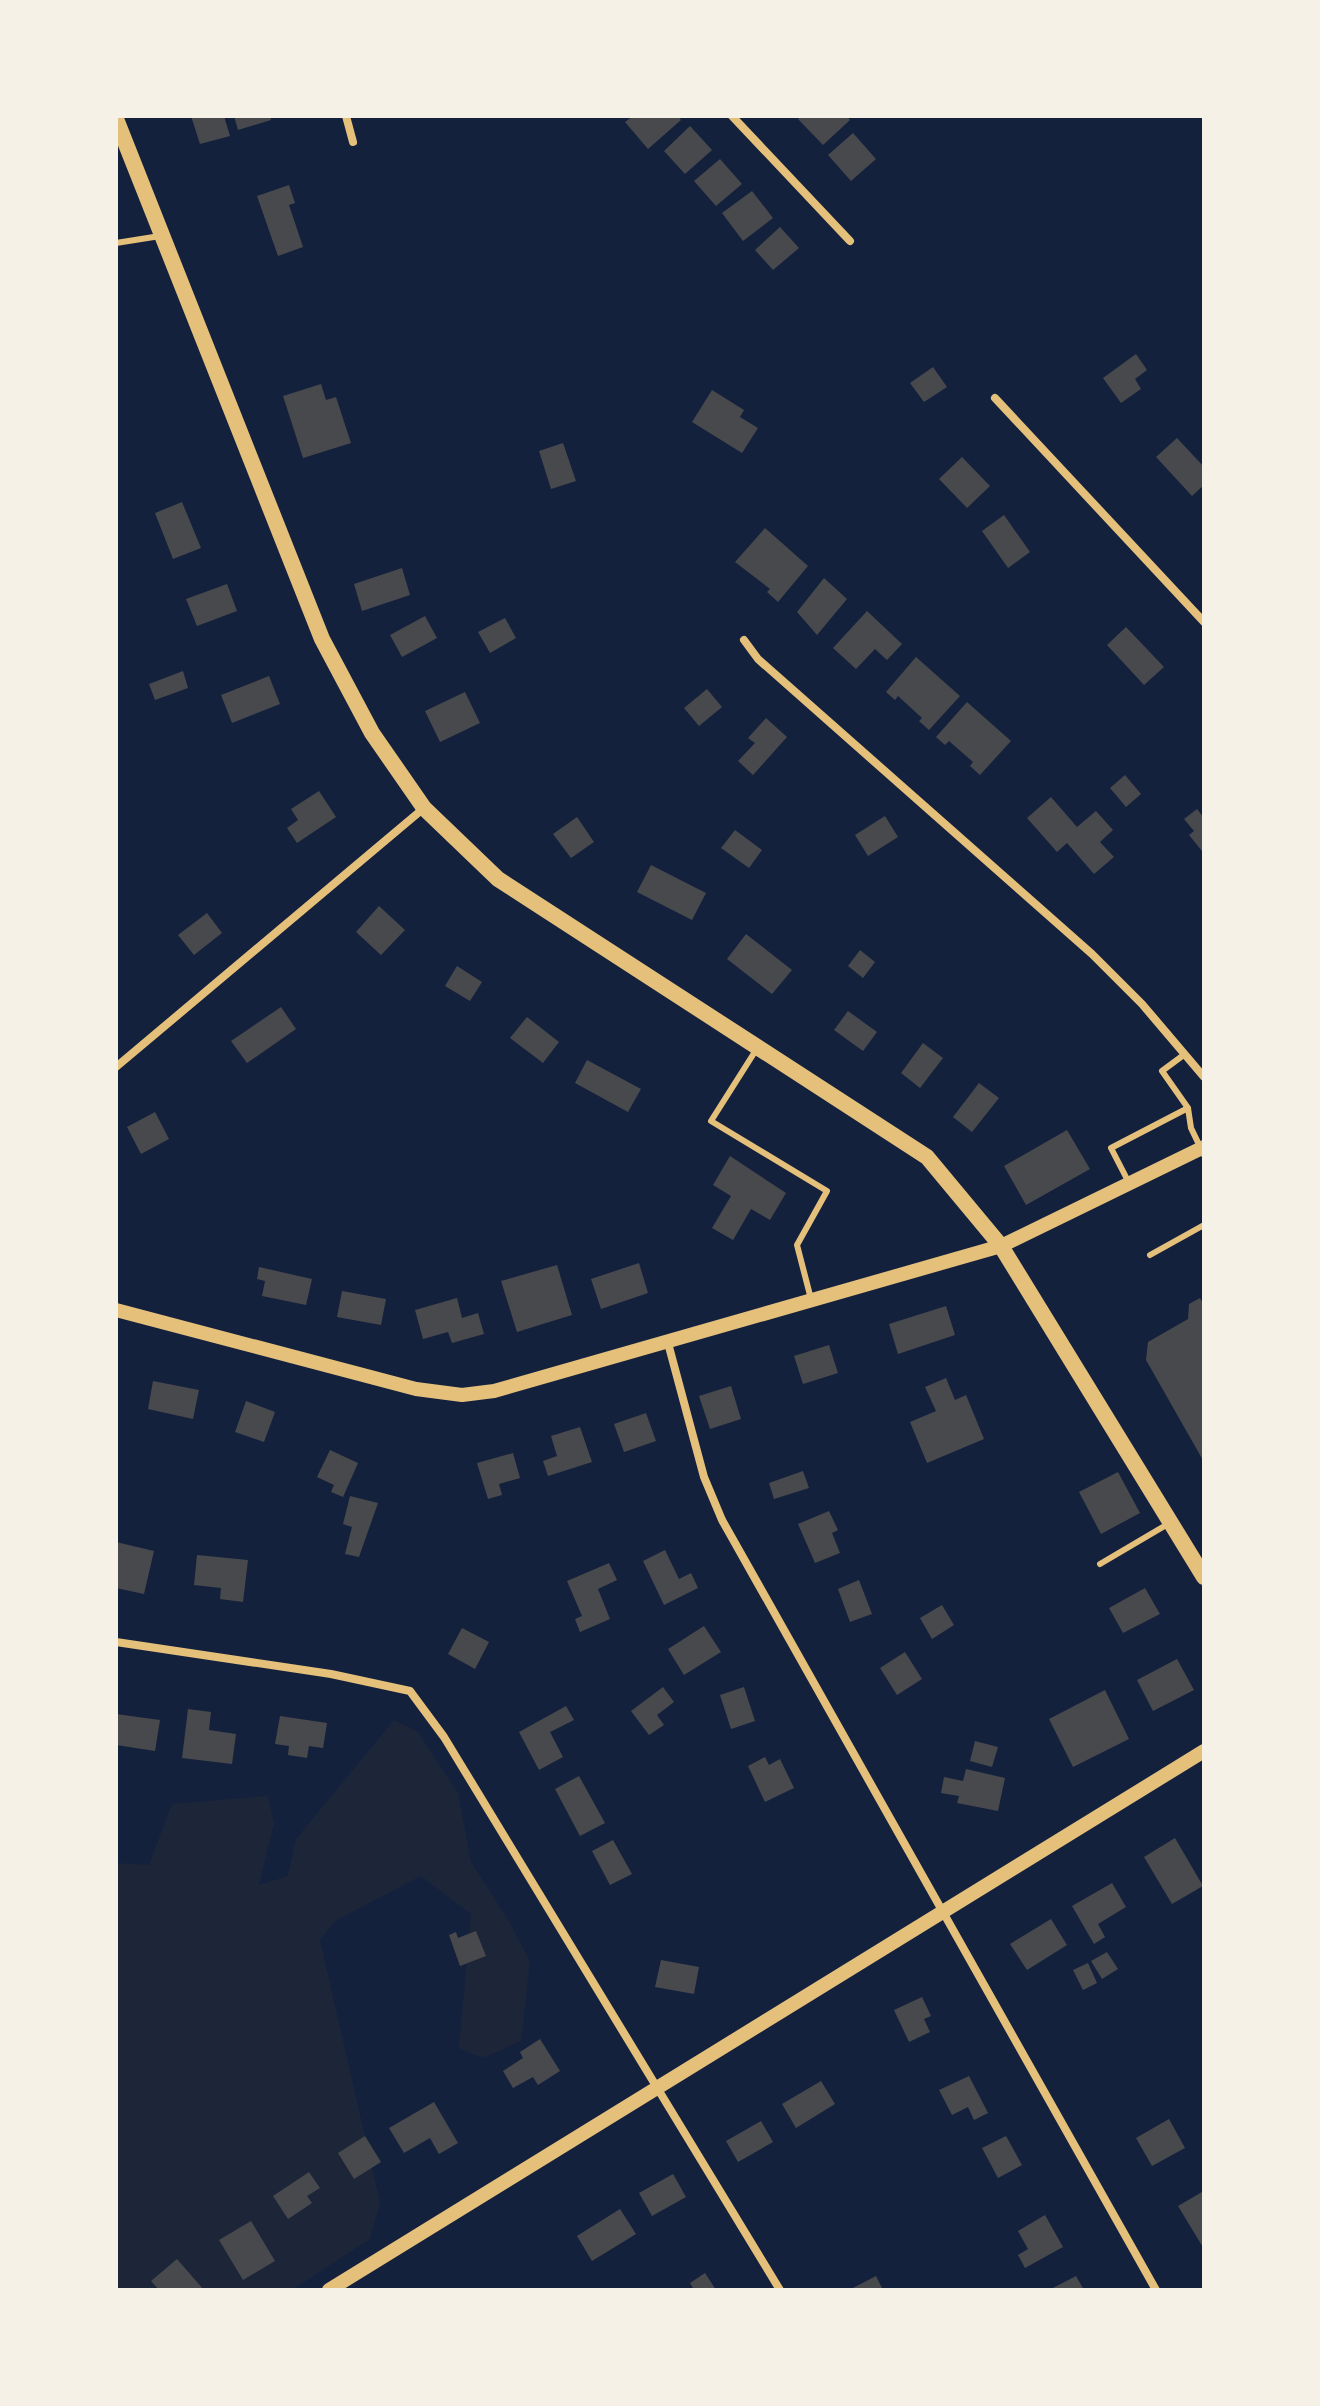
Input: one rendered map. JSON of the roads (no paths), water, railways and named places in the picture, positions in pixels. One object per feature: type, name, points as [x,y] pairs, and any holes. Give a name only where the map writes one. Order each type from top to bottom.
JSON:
[{"type":"main road","points":[[116,119],[322,639],[372,733],[424,808],[498,879],[927,1157],[1001,1246],[1204,1577]]},
{"type":"street","points":[[346,116],[353,142]]},
{"type":"street","points":[[732,116],[850,241]]},
{"type":"street","points":[[995,398],[1204,622]]},
{"type":"street","points":[[744,640],[758,659],[1059,923],[1142,1004],[1204,1077]]},
{"type":"street","points":[[116,1067],[424,808]]},
{"type":"street","points":[[116,1310],[416,1389],[462,1395],[494,1391],[1001,1246],[1203,1151]]},
{"type":"street","points":[[668,1343],[704,1477],[722,1520],[1156,2290]]},
{"type":"street","points":[[116,1642],[331,1674],[410,1691],[444,1737],[780,2290]]},
{"type":"street","points":[[329,2290],[1204,1751]]},
{"type":"lane","points":[[116,243],[164,236]]},
{"type":"lane","points":[[758,1047],[711,1121],[827,1191],[797,1245],[812,1302]]},
{"type":"lane","points":[[1185,1053],[1162,1071],[1188,1108],[1203,1151]]},
{"type":"lane","points":[[1130,1184],[1111,1148],[1188,1108]]},
{"type":"lane","points":[[1150,1255],[1204,1225]]},
{"type":"lane","points":[[1100,1564],[1171,1522]]}]
